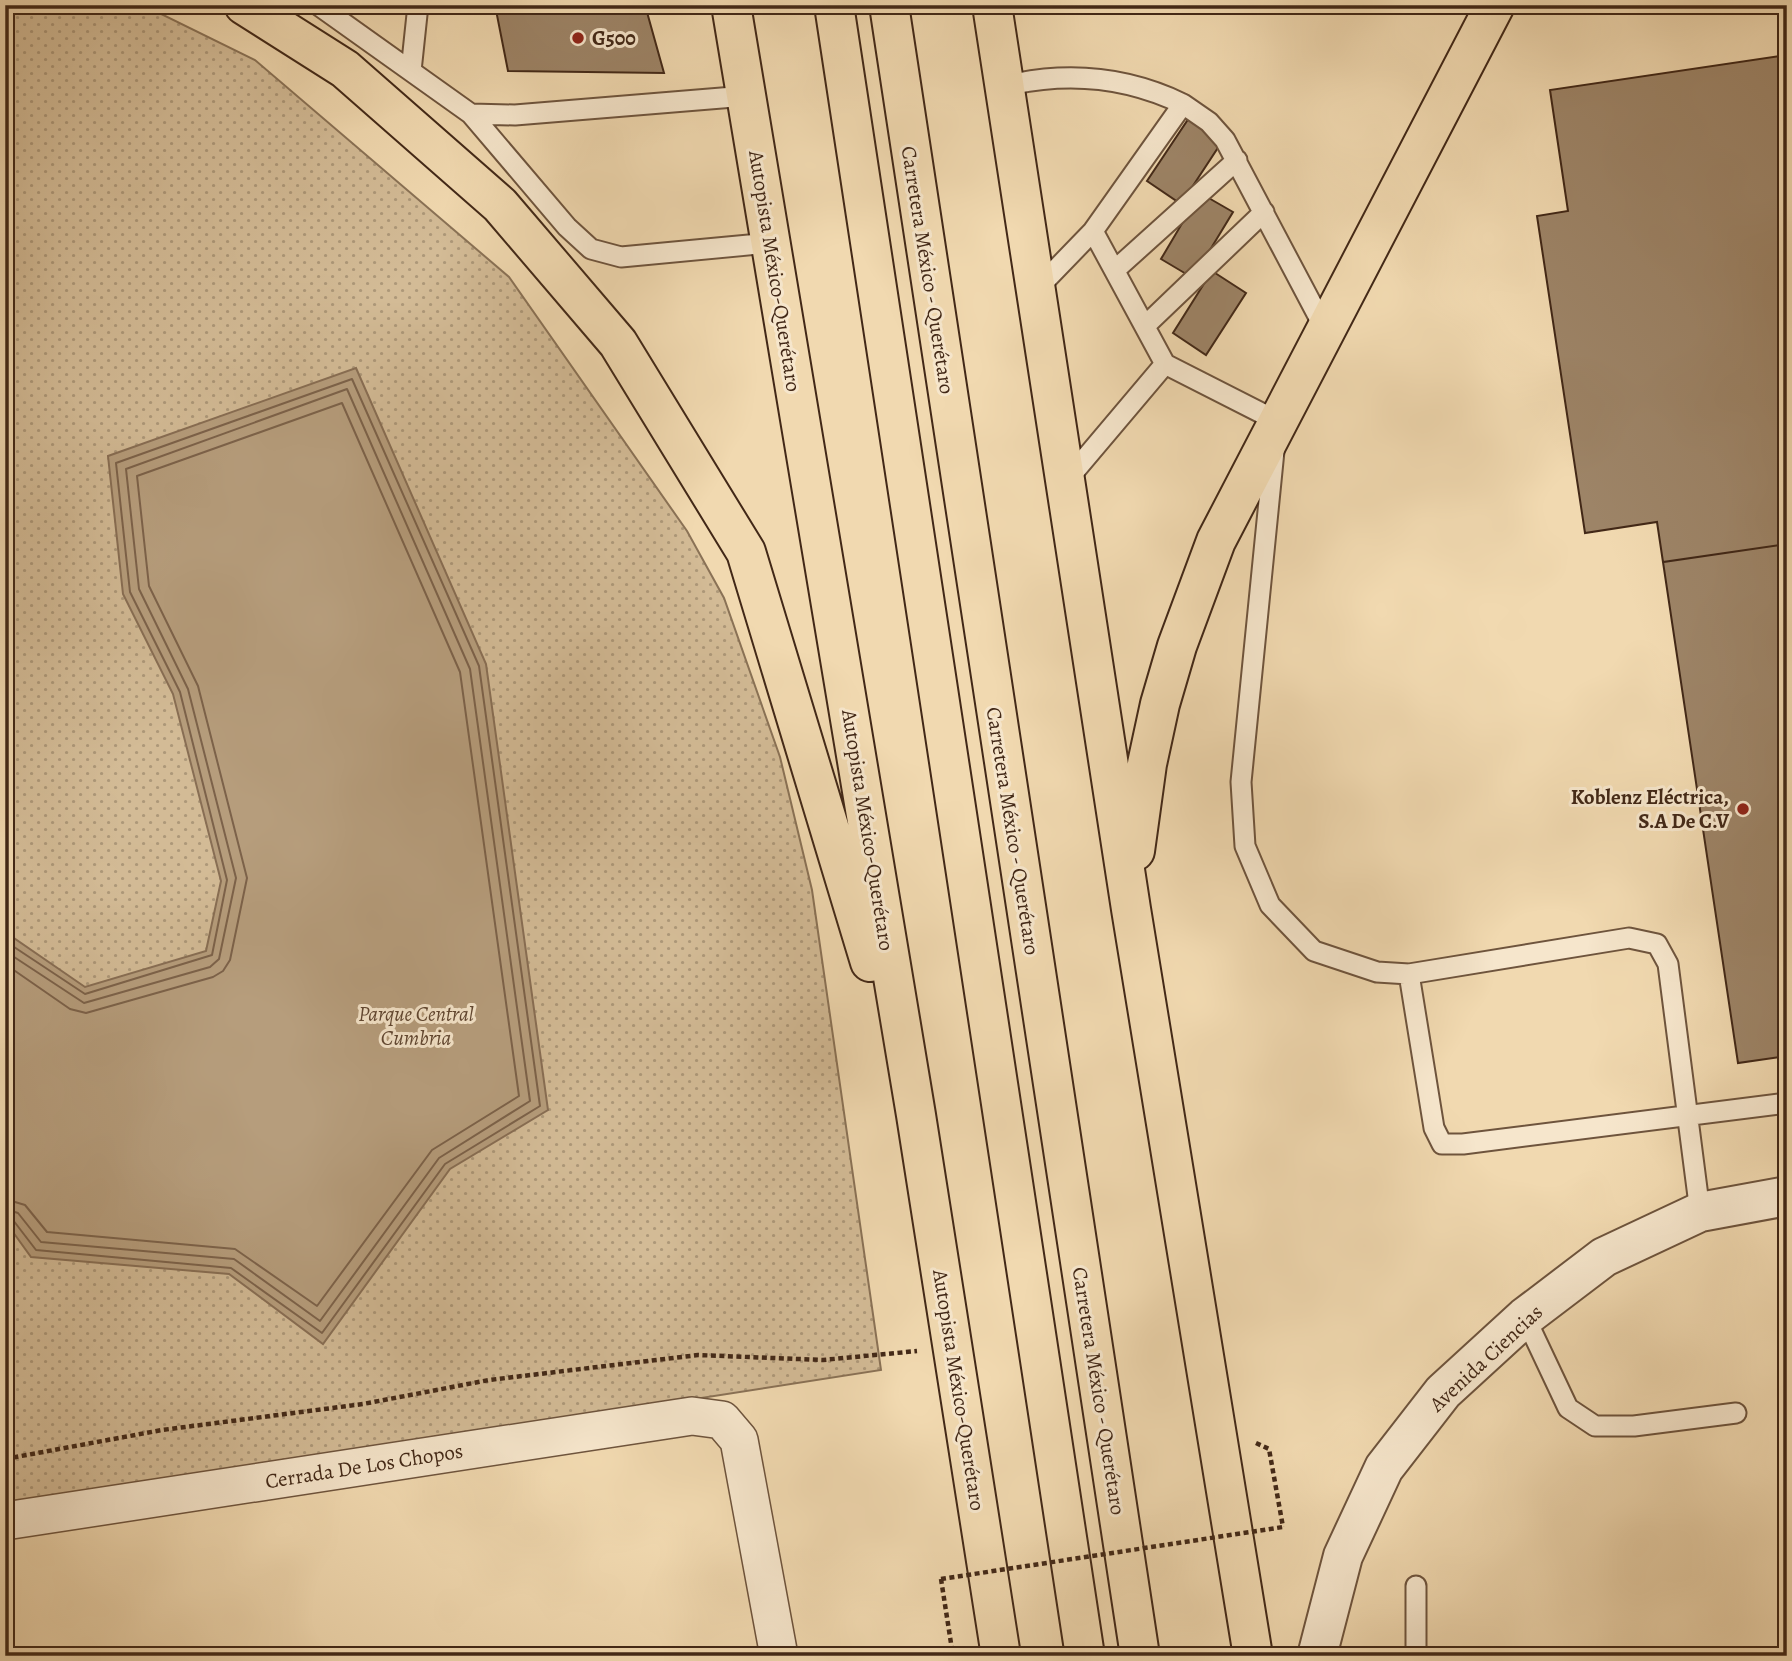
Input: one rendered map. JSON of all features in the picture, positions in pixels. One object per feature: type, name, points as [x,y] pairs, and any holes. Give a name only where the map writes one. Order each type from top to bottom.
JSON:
[{"type":"main road","points":[[244,5],[345,69],[500,205],[618,343],[746,552],[916,1115]]},
{"type":"main road","name":"Autopista México-Querétaro","points":[[731,5],[916,1115],[1001,1656]]},
{"type":"main road","points":[[834,5],[1086,1656]]},
{"type":"main road","name":"Carretera México - Querétaro","points":[[889,5],[1140,1656]]},
{"type":"main road","points":[[992,5],[1131,909],[1253,1656]]},
{"type":"main road","points":[[1131,909],[1134,860],[1147,764],[1177,646],[1216,541],[1495,5]]},
{"type":"street","name":"Avenida Ciencias","points":[[1317,1656],[1343,1556],[1384,1468],[1443,1392],[1525,1317],[1605,1257],[1700,1212],[1787,1196]]},
{"type":"street","name":"Cerrada De Los Chopos","points":[[5,1521],[692,1416],[722,1420],[739,1440],[779,1656]]},
{"type":"lane","points":[[318,5],[471,114],[567,227],[591,249],[621,257],[770,243]]},
{"type":"lane","points":[[411,71],[418,5]]},
{"type":"lane","points":[[1005,86],[1034,79],[1093,78],[1157,91],[1183,104],[1209,122],[1237,160],[1325,329]]},
{"type":"lane","points":[[471,114],[515,115],[746,96]]},
{"type":"lane","points":[[1037,289],[1093,231],[1183,104]]},
{"type":"lane","points":[[1115,270],[1237,160]]},
{"type":"lane","points":[[1146,325],[1264,212]]},
{"type":"lane","points":[[1093,231],[1165,364],[1277,421],[1241,782],[1245,846],[1270,905],[1314,951],[1377,972],[1409,974],[1629,938],[1657,944],[1668,964],[1700,1212]]},
{"type":"lane","points":[[1067,480],[1165,364]]},
{"type":"lane","points":[[1409,974],[1434,1128],[1442,1144],[1476,1143],[1787,1103]]},
{"type":"lane","points":[[1525,1317],[1568,1408],[1595,1426],[1634,1426],[1737,1413]]},
{"type":"lane","points":[[1416,1586],[1416,1656]]},
{"type":"path","points":[[5,1459],[162,1430],[363,1404],[489,1380],[698,1355],[823,1360],[952,1347]]},
{"type":"path","points":[[953,1656],[941,1579],[1283,1527],[1269,1449]]},
{"type":"green space","name":"Parque Central Cumbria","points":[[5,5],[143,5],[255,60],[509,277],[687,531],[724,598],[780,757],[812,890],[881,1370],[5,1506]]},
{"type":"water","points":[[356,368],[486,664],[548,1110],[450,1169],[323,1344],[229,1274],[31,1257],[5,1221],[5,932],[85,987],[206,951],[221,881],[173,694],[123,594],[108,456]]},
{"type":"building","name":"G500","points":[[495,5],[645,5],[664,73],[508,71]]},
{"type":"building","points":[[1787,55],[1787,544],[1663,562],[1657,522],[1585,533],[1537,216],[1568,211],[1550,90]]},
{"type":"building","points":[[1189,118],[1223,140],[1181,204],[1147,181]]},
{"type":"building","points":[[1200,193],[1233,212],[1193,278],[1161,259]]},
{"type":"building","points":[[1212,271],[1246,293],[1206,355],[1173,333]]},
{"type":"building","name":"Koblenz Eléctrica, S.A De C.V","points":[[1787,544],[1787,1056],[1738,1063],[1663,562]]},
{"type":"place","name":"G500","points":[[578,38]]},
{"type":"place","name":"Koblenz Eléctrica, S.A De C.V","points":[[1743,809]]}]
